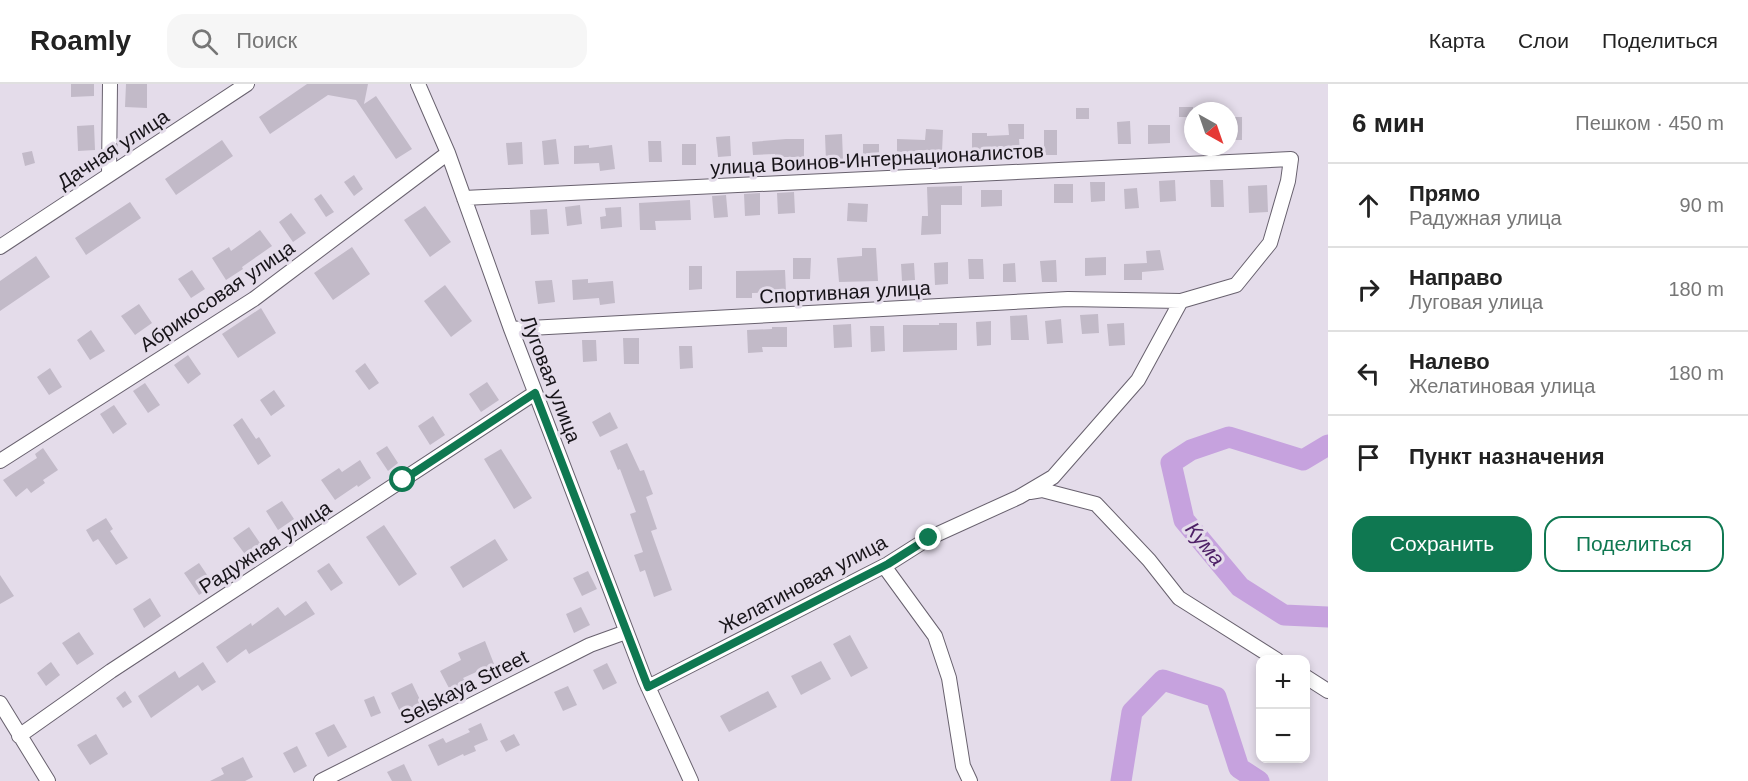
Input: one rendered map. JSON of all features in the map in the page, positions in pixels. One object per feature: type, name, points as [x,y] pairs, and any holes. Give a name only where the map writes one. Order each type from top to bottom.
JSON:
[{"type":"street","points":[[109,174],[110,84]]},
{"type":"street","name":"Дачная улица","points":[[0,247],[247,84]]},
{"type":"street","name":"Луговая улица","points":[[418,84],[448,153],[511,329],[626,632],[648,687],[691,781]]},
{"type":"street","name":"Абрикосовая улица","points":[[0,461],[254,299],[448,153]]},
{"type":"street","name":"улица Воинов-Интернационалистов","points":[[464,198],[1291,159],[1288,181],[1270,243],[1236,285],[1181,301]]},
{"type":"street","name":"Спортивная улица","points":[[511,329],[1068,299],[1181,301]]},
{"type":"street","name":"Желатиновая улица","points":[[648,687],[884,566],[929,538],[1029,492],[1053,477],[1138,380],[1181,301]]},
{"type":"street","name":"Радужная улица","points":[[19,735],[111,670],[535,393]]},
{"type":"street","points":[[1029,492],[1042,490],[1096,504],[1149,560],[1179,598],[1269,655]]},
{"type":"street","points":[[884,566],[935,636],[949,678],[963,766],[970,781]]},
{"type":"street","name":"Selskaya Street","points":[[321,781],[590,645],[626,632]]},
{"type":"street","points":[[1310,680],[1328,691]]},
{"type":"street","points":[[0,704],[48,781]]},
{"type":"building","points":[[71,84],[94,84],[94,96],[71,97]]},
{"type":"building","points":[[126,84],[147,84],[147,108],[125,107]]},
{"type":"building","points":[[307,84],[368,84],[364,104],[376,96],[412,149],[396,159],[356,100],[328,95],[270,134],[259,117]]},
{"type":"building","points":[[1179,107],[1184,107],[1184,117],[1179,117]]},
{"type":"building","points":[[1076,108],[1089,108],[1089,119],[1076,119]]},
{"type":"building","points":[[1238,117],[1242,117],[1242,140],[1238,140]]},
{"type":"building","points":[[1130,121],[1131,144],[1118,144],[1117,122]]},
{"type":"building","points":[[1008,124],[1024,124],[1024,139],[1019,139],[1020,152],[972,154],[972,133],[987,133],[987,136],[1009,135]]},
{"type":"building","points":[[94,125],[95,150],[78,151],[77,126]]},
{"type":"building","points":[[1148,125],[1170,125],[1170,143],[1148,144]]},
{"type":"building","points":[[926,129],[943,130],[942,152],[919,150],[919,156],[897,156],[897,139],[925,140]]},
{"type":"building","points":[[1044,130],[1057,130],[1057,155],[1044,155]]},
{"type":"building","points":[[842,134],[843,160],[826,161],[825,135]]},
{"type":"building","points":[[730,136],[731,156],[718,157],[716,137]]},
{"type":"building","points":[[556,139],[559,164],[544,165],[542,141]]},
{"type":"building","points":[[804,139],[804,157],[775,157],[775,154],[753,155],[752,142]]},
{"type":"building","points":[[222,140],[233,156],[176,195],[165,179]]},
{"type":"building","points":[[648,141],[661,141],[662,162],[649,162]]},
{"type":"building","points":[[522,142],[523,164],[508,165],[506,143]]},
{"type":"building","points":[[682,144],[696,144],[696,165],[682,165]]},
{"type":"building","points":[[863,144],[879,144],[879,158],[863,157]]},
{"type":"building","points":[[589,145],[589,148],[612,145],[615,169],[600,171],[599,163],[574,164],[574,146]]},
{"type":"building","points":[[32,151],[35,163],[25,166],[22,153]]},
{"type":"building","points":[[354,175],[363,189],[354,196],[344,182]]},
{"type":"building","points":[[1175,180],[1176,201],[1160,202],[1159,181]]},
{"type":"building","points":[[1210,180],[1223,180],[1224,207],[1211,207]]},
{"type":"building","points":[[1090,182],[1105,182],[1105,201],[1091,202]]},
{"type":"building","points":[[1054,184],[1073,184],[1073,203],[1054,203]]},
{"type":"building","points":[[1267,185],[1268,212],[1249,213],[1248,186]]},
{"type":"building","points":[[962,186],[962,205],[941,205],[941,234],[921,235],[922,216],[928,216],[927,187]]},
{"type":"building","points":[[1137,188],[1139,208],[1125,209],[1124,189]]},
{"type":"building","points":[[981,190],[1002,190],[1002,206],[981,207]]},
{"type":"building","points":[[794,192],[795,213],[778,214],[777,193]]},
{"type":"building","points":[[760,193],[760,215],[745,216],[744,194]]},
{"type":"building","points":[[321,194],[334,212],[326,217],[314,199]]},
{"type":"building","points":[[726,195],[728,217],[714,218],[712,196]]},
{"type":"building","points":[[690,200],[691,220],[655,221],[656,230],[640,230],[639,203]]},
{"type":"building","points":[[130,202],[141,218],[86,255],[75,238]]},
{"type":"building","points":[[848,203],[868,204],[867,222],[847,221]]},
{"type":"building","points":[[580,205],[582,224],[567,226],[565,207]]},
{"type":"building","points":[[425,206],[451,242],[430,257],[404,220]]},
{"type":"building","points":[[621,207],[622,227],[601,229],[600,217],[606,216],[605,208]]},
{"type":"building","points":[[547,209],[549,234],[531,235],[530,210]]},
{"type":"building","points":[[291,213],[306,233],[293,242],[279,222]]},
{"type":"building","points":[[260,230],[272,246],[226,280],[212,258],[229,247],[231,251]]},
{"type":"building","points":[[352,247],[370,274],[333,300],[314,273]]},
{"type":"building","points":[[862,248],[876,248],[878,281],[839,282],[837,258],[862,256]]},
{"type":"building","points":[[1160,250],[1164,270],[1142,272],[1142,280],[1124,280],[1124,264],[1147,263],[1146,251]]},
{"type":"building","points":[[36,256],[50,277],[0,311],[0,281]]},
{"type":"building","points":[[1106,257],[1106,275],[1085,276],[1085,258]]},
{"type":"building","points":[[793,258],[811,258],[810,279],[793,279]]},
{"type":"building","points":[[968,259],[983,259],[984,279],[969,279]]},
{"type":"building","points":[[1056,260],[1057,282],[1042,282],[1040,261]]},
{"type":"building","points":[[948,262],[948,284],[935,285],[934,263]]},
{"type":"building","points":[[914,263],[915,280],[902,281],[901,264]]},
{"type":"building","points":[[1015,263],[1016,282],[1003,282],[1003,264]]},
{"type":"building","points":[[689,266],[702,266],[702,289],[689,290]]},
{"type":"building","points":[[192,270],[205,289],[191,298],[178,279]]},
{"type":"building","points":[[785,270],[786,292],[752,293],[752,298],[736,298],[736,271]]},
{"type":"building","points":[[588,279],[588,283],[613,281],[615,303],[600,305],[599,298],[573,300],[572,280]]},
{"type":"building","points":[[552,280],[555,302],[538,304],[535,281]]},
{"type":"building","points":[[445,285],[472,321],[451,337],[424,301]]},
{"type":"building","points":[[139,304],[152,323],[135,335],[121,316]]},
{"type":"building","points":[[261,308],[276,333],[238,358],[222,334]]},
{"type":"building","points":[[1098,314],[1099,333],[1082,334],[1080,315]]},
{"type":"building","points":[[1027,315],[1029,340],[1011,340],[1010,316]]},
{"type":"building","points":[[1061,319],[1063,343],[1047,344],[1045,321]]},
{"type":"building","points":[[991,321],[991,345],[977,346],[976,322]]},
{"type":"building","points":[[939,323],[957,323],[957,350],[903,352],[903,325],[939,325]]},
{"type":"building","points":[[1124,323],[1125,345],[1109,346],[1107,324]]},
{"type":"building","points":[[851,324],[852,347],[834,348],[833,325]]},
{"type":"building","points":[[870,326],[884,326],[885,351],[871,352]]},
{"type":"building","points":[[772,327],[787,327],[787,347],[762,347],[763,352],[748,353],[747,330],[772,329]]},
{"type":"building","points":[[91,330],[105,351],[90,360],[77,340]]},
{"type":"building","points":[[623,338],[639,338],[639,364],[624,364]]},
{"type":"building","points":[[582,340],[596,340],[597,361],[583,362]]},
{"type":"building","points":[[679,346],[692,346],[693,368],[680,369]]},
{"type":"building","points":[[188,355],[201,374],[188,384],[174,365]]},
{"type":"building","points":[[365,363],[379,383],[369,390],[355,371]]},
{"type":"building","points":[[50,368],[62,387],[49,395],[37,377]]},
{"type":"building","points":[[487,382],[499,400],[481,412],[469,394]]},
{"type":"building","points":[[145,383],[160,405],[148,413],[133,391]]},
{"type":"building","points":[[274,390],[285,406],[271,416],[260,400]]},
{"type":"building","points":[[114,405],[127,424],[113,434],[100,414]]},
{"type":"building","points":[[610,412],[618,428],[600,437],[592,422]]},
{"type":"building","points":[[433,416],[445,435],[430,445],[418,426]]},
{"type":"building","points":[[242,418],[256,439],[259,437],[271,456],[258,465],[233,425]]},
{"type":"building","points":[[627,443],[640,471],[644,470],[653,494],[646,497],[657,529],[651,531],[672,590],[654,597],[645,570],[640,572],[634,555],[643,552],[630,514],[636,512],[620,469],[618,470],[610,451]]},
{"type":"building","points":[[387,446],[398,463],[388,471],[376,453]]},
{"type":"building","points":[[43,448],[58,470],[43,480],[45,483],[31,493],[27,488],[16,497],[3,480],[37,458],[35,454]]},
{"type":"building","points":[[501,449],[532,498],[514,509],[484,459]]},
{"type":"building","points":[[360,460],[371,478],[335,500],[321,480],[339,468],[342,472]]},
{"type":"building","points":[[282,501],[294,519],[278,530],[266,511]]},
{"type":"building","points":[[106,518],[113,529],[110,531],[128,558],[116,565],[98,539],[93,542],[86,530]]},
{"type":"building","points":[[384,525],[417,574],[399,586],[366,537]]},
{"type":"building","points":[[249,527],[262,546],[247,557],[233,538]]},
{"type":"building","points":[[495,539],[508,560],[463,588],[450,567]]},
{"type":"building","points":[[199,563],[214,585],[199,595],[184,573]]},
{"type":"building","points":[[329,563],[343,583],[331,591],[317,571]]},
{"type":"building","points":[[588,571],[597,589],[582,596],[573,578]]},
{"type":"building","points":[[0,575],[14,596],[0,604]]},
{"type":"building","points":[[150,598],[161,616],[144,628],[133,609]]},
{"type":"building","points":[[306,601],[315,614],[249,654],[246,649],[227,663],[216,647],[251,623],[252,626],[278,607],[285,616]]},
{"type":"building","points":[[581,607],[590,625],[574,633],[566,614]]},
{"type":"building","points":[[79,632],[94,654],[77,665],[62,643]]},
{"type":"building","points":[[850,635],[868,668],[851,677],[833,644]]},
{"type":"building","points":[[485,641],[494,664],[463,678],[466,682],[450,690],[440,671],[461,660],[458,653]]},
{"type":"building","points":[[821,661],[831,679],[801,695],[791,676]]},
{"type":"building","points":[[51,662],[60,675],[46,686],[37,673]]},
{"type":"building","points":[[203,662],[216,682],[202,691],[198,685],[151,718],[138,696],[175,671],[179,678]]},
{"type":"building","points":[[607,663],[617,683],[603,690],[593,670]]},
{"type":"building","points":[[412,683],[424,708],[403,718],[391,693]]},
{"type":"building","points":[[568,686],[577,705],[563,711],[554,692]]},
{"type":"building","points":[[125,691],[132,702],[123,708],[116,698]]},
{"type":"building","points":[[768,691],[777,707],[729,732],[720,716]]},
{"type":"building","points":[[374,696],[381,713],[371,717],[364,700]]},
{"type":"building","points":[[481,723],[488,740],[474,746],[476,751],[464,756],[463,754],[438,766],[428,745],[443,738],[446,743],[470,732],[468,729]]},
{"type":"building","points":[[334,724],[347,747],[328,757],[315,733]]},
{"type":"building","points":[[96,734],[108,754],[90,765],[77,745]]},
{"type":"building","points":[[514,734],[520,745],[506,752],[500,741]]},
{"type":"building","points":[[297,746],[307,766],[294,773],[283,753]]},
{"type":"building","points":[[243,757],[253,777],[245,781],[210,781],[224,774],[221,768]]},
{"type":"building","points":[[404,764],[412,781],[392,781],[387,772]]},
{"type":"waterway","name":"Кума","points":[[1328,445],[1303,460],[1229,437],[1191,450],[1171,463],[1184,520],[1240,587],[1284,615],[1328,617]]},
{"type":"waterway","name":"Кума","points":[[1121,781],[1132,712],[1163,680],[1216,697],[1239,768],[1259,781]]},
{"type":"route","points":[[403,480],[535,393],[648,687],[888,564],[929,538]]}]
